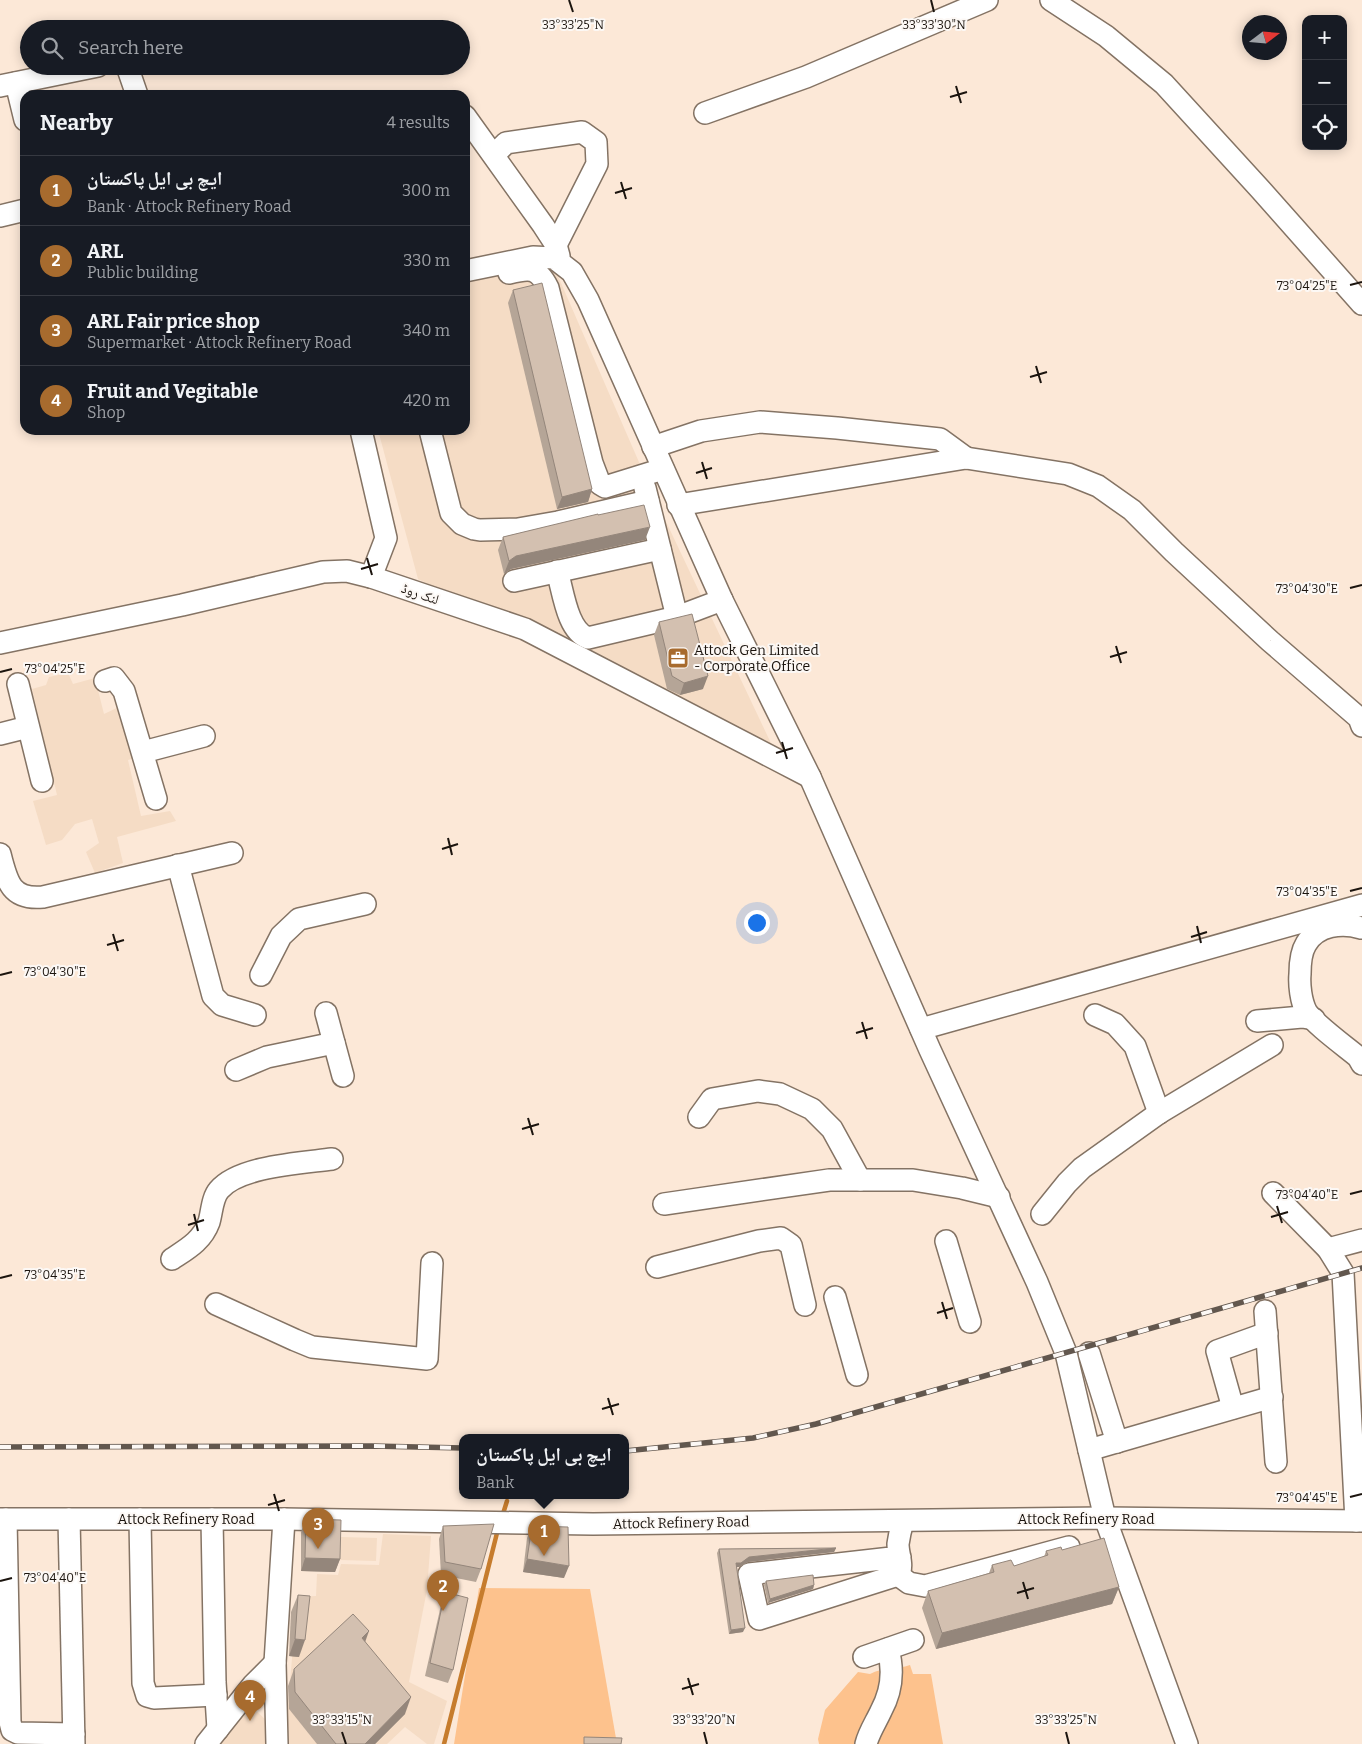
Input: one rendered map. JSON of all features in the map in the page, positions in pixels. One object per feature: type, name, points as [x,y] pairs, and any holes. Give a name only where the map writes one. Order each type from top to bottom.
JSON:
[{"type":"street","points":[[705,113],[806,77],[987,0]]},
{"type":"street","points":[[1051,0],[1106,36],[1164,84],[1362,304]]},
{"type":"street","points":[[20,109],[8,84],[44,75]]},
{"type":"street","points":[[130,75],[135,90]]},
{"type":"street","points":[[470,123],[572,272],[588,300],[722,600],[810,777],[921,1029],[1037,1282],[1066,1353],[1106,1518],[1187,1744]]},
{"type":"street","points":[[470,270],[533,257],[554,258],[558,254],[597,164],[596,142],[582,132],[506,143],[494,156]]},
{"type":"street","points":[[0,216],[20,211]]},
{"type":"street","points":[[470,283],[527,270],[542,276],[548,288],[592,463],[600,484],[605,487],[663,470]]},
{"type":"street","points":[[653,447],[700,431],[760,422],[940,439],[966,458]]},
{"type":"street","points":[[362,435],[386,538],[371,577]]},
{"type":"street","points":[[431,435],[451,513],[462,524],[474,529],[518,529],[558,522],[648,501]]},
{"type":"street","points":[[678,505],[966,458],[1068,474],[1098,486],[1132,510],[1263,635],[1359,718],[1362,726]]},
{"type":"street","points":[[642,476],[677,617]]},
{"type":"street","points":[[514,581],[660,549]]},
{"type":"street","name":"لنک روڈ","points":[[0,643],[182,605],[323,572],[347,571],[371,577],[525,629],[810,777]]},
{"type":"street","points":[[558,571],[575,629],[588,638],[677,617],[722,600]]},
{"type":"street","points":[[105,681],[114,678],[124,691],[156,799]]},
{"type":"street","points":[[18,684],[42,781]]},
{"type":"street","points":[[0,734],[28,727]]},
{"type":"street","points":[[143,752],[204,736]]},
{"type":"street","points":[[0,854],[5,876],[18,894],[29,898],[44,898],[232,852]]},
{"type":"street","points":[[178,865],[213,996],[222,1005],[255,1015]]},
{"type":"street","points":[[261,975],[280,936],[298,919],[365,904]]},
{"type":"street","points":[[921,1029],[1362,905]]},
{"type":"street","points":[[1357,1051],[1306,1011],[1300,984],[1300,964],[1306,944],[1312,937],[1328,927],[1348,924],[1361,928]]},
{"type":"street","points":[[326,1013],[343,1076]]},
{"type":"street","points":[[1095,1015],[1115,1024],[1136,1046],[1159,1113]]},
{"type":"street","points":[[1257,1021],[1314,1019]]},
{"type":"street","points":[[236,1070],[267,1057],[334,1043]]},
{"type":"street","points":[[1042,1214],[1082,1168],[1159,1113],[1272,1045]]},
{"type":"street","points":[[699,1117],[712,1099],[758,1091],[780,1094],[812,1109],[832,1129],[860,1180]]},
{"type":"street","points":[[172,1259],[199,1241],[208,1224],[219,1190],[233,1179],[250,1171],[332,1159]]},
{"type":"street","points":[[664,1204],[829,1180],[913,1180],[962,1188],[998,1197]]},
{"type":"street","points":[[1273,1192],[1328,1249],[1354,1292],[1359,1521]]},
{"type":"street","points":[[657,1267],[759,1241],[780,1238],[790,1245],[805,1305]]},
{"type":"street","points":[[1328,1249],[1362,1240]]},
{"type":"street","points":[[946,1241],[970,1322]]},
{"type":"street","points":[[216,1304],[312,1346],[427,1359],[432,1264]]},
{"type":"street","points":[[835,1298],[857,1375]]},
{"type":"street","points":[[1265,1312],[1276,1462]]},
{"type":"street","points":[[1233,1408],[1217,1352],[1267,1333]]},
{"type":"street","points":[[1089,1353],[1117,1442]]},
{"type":"street","points":[[1089,1450],[1272,1397]]},
{"type":"street","name":"Attock Refinery Road","points":[[3,1519],[284,1519],[593,1524],[1106,1518],[1359,1521]]},
{"type":"street","points":[[3,1519],[10,1722],[12,1730],[18,1733],[74,1739],[69,1519]]},
{"type":"street","points":[[140,1519],[143,1684],[147,1696],[154,1698],[216,1695]]},
{"type":"street","points":[[212,1519],[216,1695],[212,1736]]},
{"type":"street","points":[[277,1744],[275,1663],[284,1519]]},
{"type":"street","points":[[903,1521],[898,1545],[899,1566],[909,1583],[925,1586],[1069,1547]]},
{"type":"street","points":[[822,1566],[899,1566],[830,1597],[759,1619],[749,1574],[822,1566]]},
{"type":"street","points":[[822,1566],[830,1597]]},
{"type":"street","points":[[864,1658],[913,1640]]},
{"type":"street","points":[[866,1744],[868,1735],[882,1710],[891,1684],[892,1665],[888,1649]]},
{"type":"street","points":[[212,1736],[253,1685],[275,1663]]},
{"type":"shaded area","points":[[551,260],[652,492],[777,756],[418,579],[379,435],[470,435],[470,278]]},
{"type":"shaded area","points":[[68,673],[73,684],[95,678],[104,714],[123,705],[138,757],[128,760],[141,816],[170,811],[176,821],[117,837],[123,863],[95,873],[86,852],[99,843],[92,819],[75,824],[62,840],[46,845],[33,801],[57,795],[32,689],[46,685],[49,677]]},
{"type":"shaded area","points":[[383,1534],[431,1536],[427,1590],[409,1682],[447,1701],[434,1744],[427,1744],[405,1727],[387,1744],[286,1744],[297,1597],[316,1596],[317,1574],[338,1575],[341,1564],[379,1565]]},
{"type":"shaded area","points":[[341,1537],[377,1538],[376,1561],[340,1560]]},
{"type":"shaded area","points":[[479,1588],[590,1589],[617,1744],[454,1744]]},
{"type":"shaded area","points":[[910,1665],[913,1674],[931,1674],[943,1744],[819,1744],[818,1739],[825,1710],[858,1672],[870,1674],[880,1670]]},
{"type":"shaded area","points":[[249,1704],[268,1722],[267,1744],[217,1744]]},
{"type":"building","points":[[542,283],[592,489],[562,497],[513,290]]},
{"type":"building","points":[[644,505],[650,527],[516,556],[509,561],[503,537]]},
{"type":"building","name":"Attock Gen Limited - Corporate Office","points":[[692,614],[708,676],[684,683],[672,676],[659,622]]},
{"type":"building","points":[[306,1519],[341,1520],[340,1559],[305,1558]]},
{"type":"building","points":[[494,1524],[481,1569],[445,1562],[443,1526]]},
{"type":"building","points":[[532,1526],[568,1527],[569,1566],[527,1559]]},
{"type":"building","points":[[1104,1538],[1119,1587],[942,1633],[928,1591],[994,1572],[992,1565],[1011,1560],[1014,1566],[1048,1555],[1046,1551],[1061,1547],[1062,1550]]},
{"type":"building","points":[[836,1548],[749,1557],[741,1563],[736,1563],[745,1628],[731,1630],[719,1549]]},
{"type":"building","points":[[813,1575],[814,1585],[770,1599],[766,1581]]},
{"type":"building","points":[[445,1592],[468,1598],[453,1670],[430,1663]]},
{"type":"building","points":[[298,1595],[310,1596],[305,1640],[295,1639]]},
{"type":"building","points":[[353,1614],[369,1631],[362,1638],[411,1697],[365,1744],[336,1744],[295,1692],[294,1669]]},
{"type":"building","points":[[584,1737],[622,1738],[621,1744],[584,1744]]},
{"type":"waterway","points":[[502,1517],[507,1501]]},
{"type":"waterway","points":[[444,1744],[498,1529]]},
{"type":"railway","points":[[629,1451],[753,1438],[816,1424],[1362,1268]]},
{"type":"railway","points":[[0,1447],[372,1446],[459,1448]]},
{"type":"place","name":"Attock Gen Limited - Corporate Office","points":[[678,658]]},
{"type":"place","name":"ARL Fair price shop","points":[[318,1549]]},
{"type":"place","name":"ایچ بی ایل پاکستان","points":[[544,1556]]},
{"type":"place","name":"ARL","points":[[443,1611]]},
{"type":"place","name":"Fruit and Vegitable","points":[[250,1721]]}]
